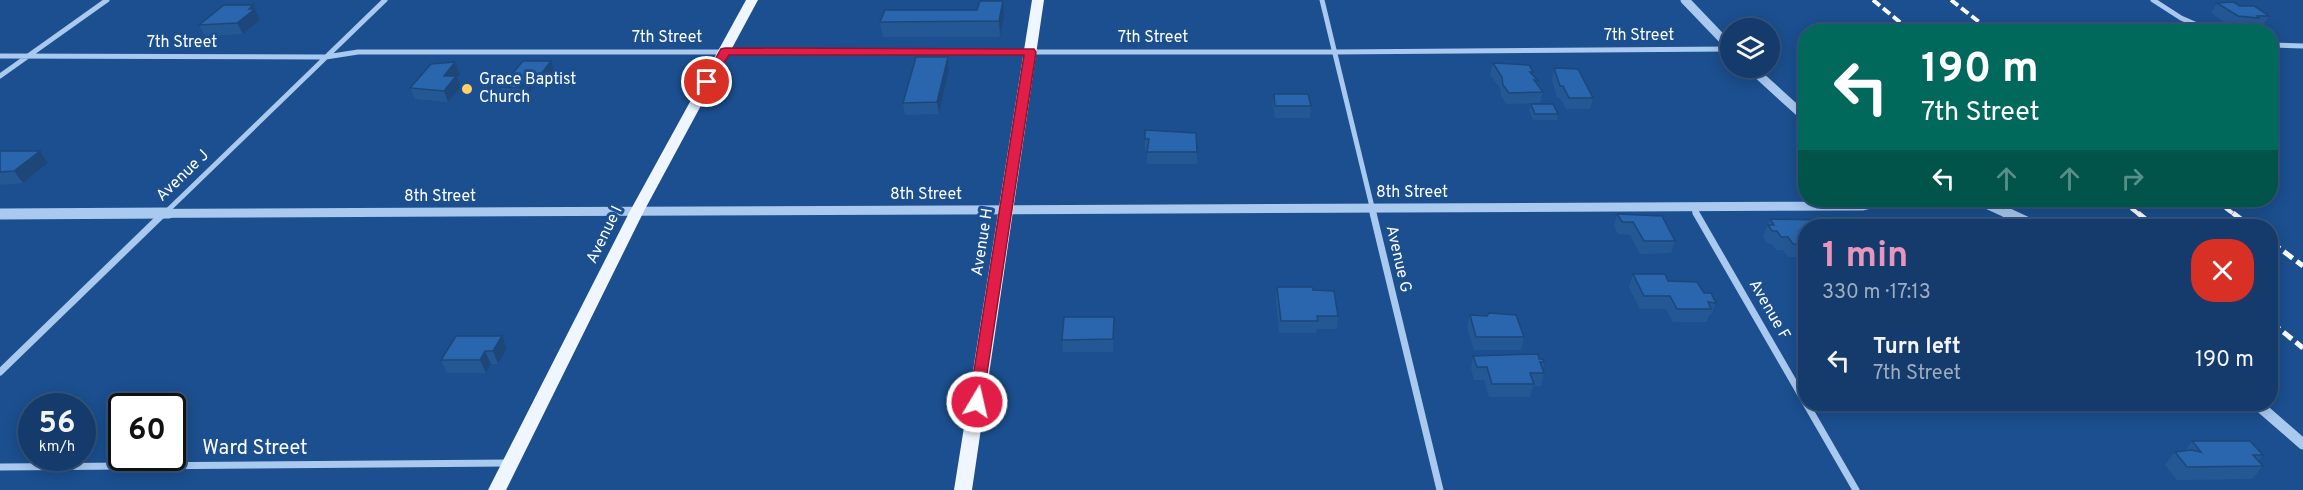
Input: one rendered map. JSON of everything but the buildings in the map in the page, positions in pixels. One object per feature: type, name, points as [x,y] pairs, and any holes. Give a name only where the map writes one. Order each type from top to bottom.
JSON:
[{"type":"main road","name":"Avenue I","points":[[497,490],[637,211],[752,0]]},
{"type":"main road","name":"Avenue H","points":[[963,490],[1038,0]]},
{"type":"street","points":[[0,76],[107,0]]},
{"type":"street","name":"Avenue J","points":[[0,372],[385,0]]},
{"type":"street","name":"Avenue G","points":[[1322,0],[1440,490]]},
{"type":"street","points":[[1685,0],[1720,37]]},
{"type":"street","points":[[2153,0],[2194,24]]},
{"type":"street","points":[[2278,45],[2303,46]]},
{"type":"street","name":"7th Street","points":[[0,56],[326,57],[358,52],[1335,52],[1720,48]]},
{"type":"street","points":[[1762,78],[1798,111]]},
{"type":"street","name":"Avenue F","points":[[1692,206],[1798,390]]},
{"type":"street","name":"8th Street","points":[[0,214],[1798,206]]},
{"type":"street","points":[[1993,207],[2019,219]]},
{"type":"street","name":"Avenue F","points":[[1810,411],[1856,490]]},
{"type":"street","points":[[2265,411],[2303,444]]},
{"type":"street","name":"Ward Street","points":[[0,467],[511,463]]},
{"type":"railway","points":[[1873,0],[1902,24]]},
{"type":"railway","points":[[1951,0],[1982,24]]},
{"type":"railway","points":[[2130,207],[2140,215]]},
{"type":"railway","points":[[2224,207],[2235,215]]},
{"type":"railway","points":[[2138,213],[2145,219]]},
{"type":"railway","points":[[2233,213],[2241,219]]},
{"type":"railway","points":[[2278,247],[2303,266]]},
{"type":"railway","points":[[2278,328],[2303,348]]},
{"type":"place","name":"Grace Baptist Church","points":[[467,89]]},
{"type":"route","points":[[707,82],[725,51],[1030,52],[977,402]]}]
